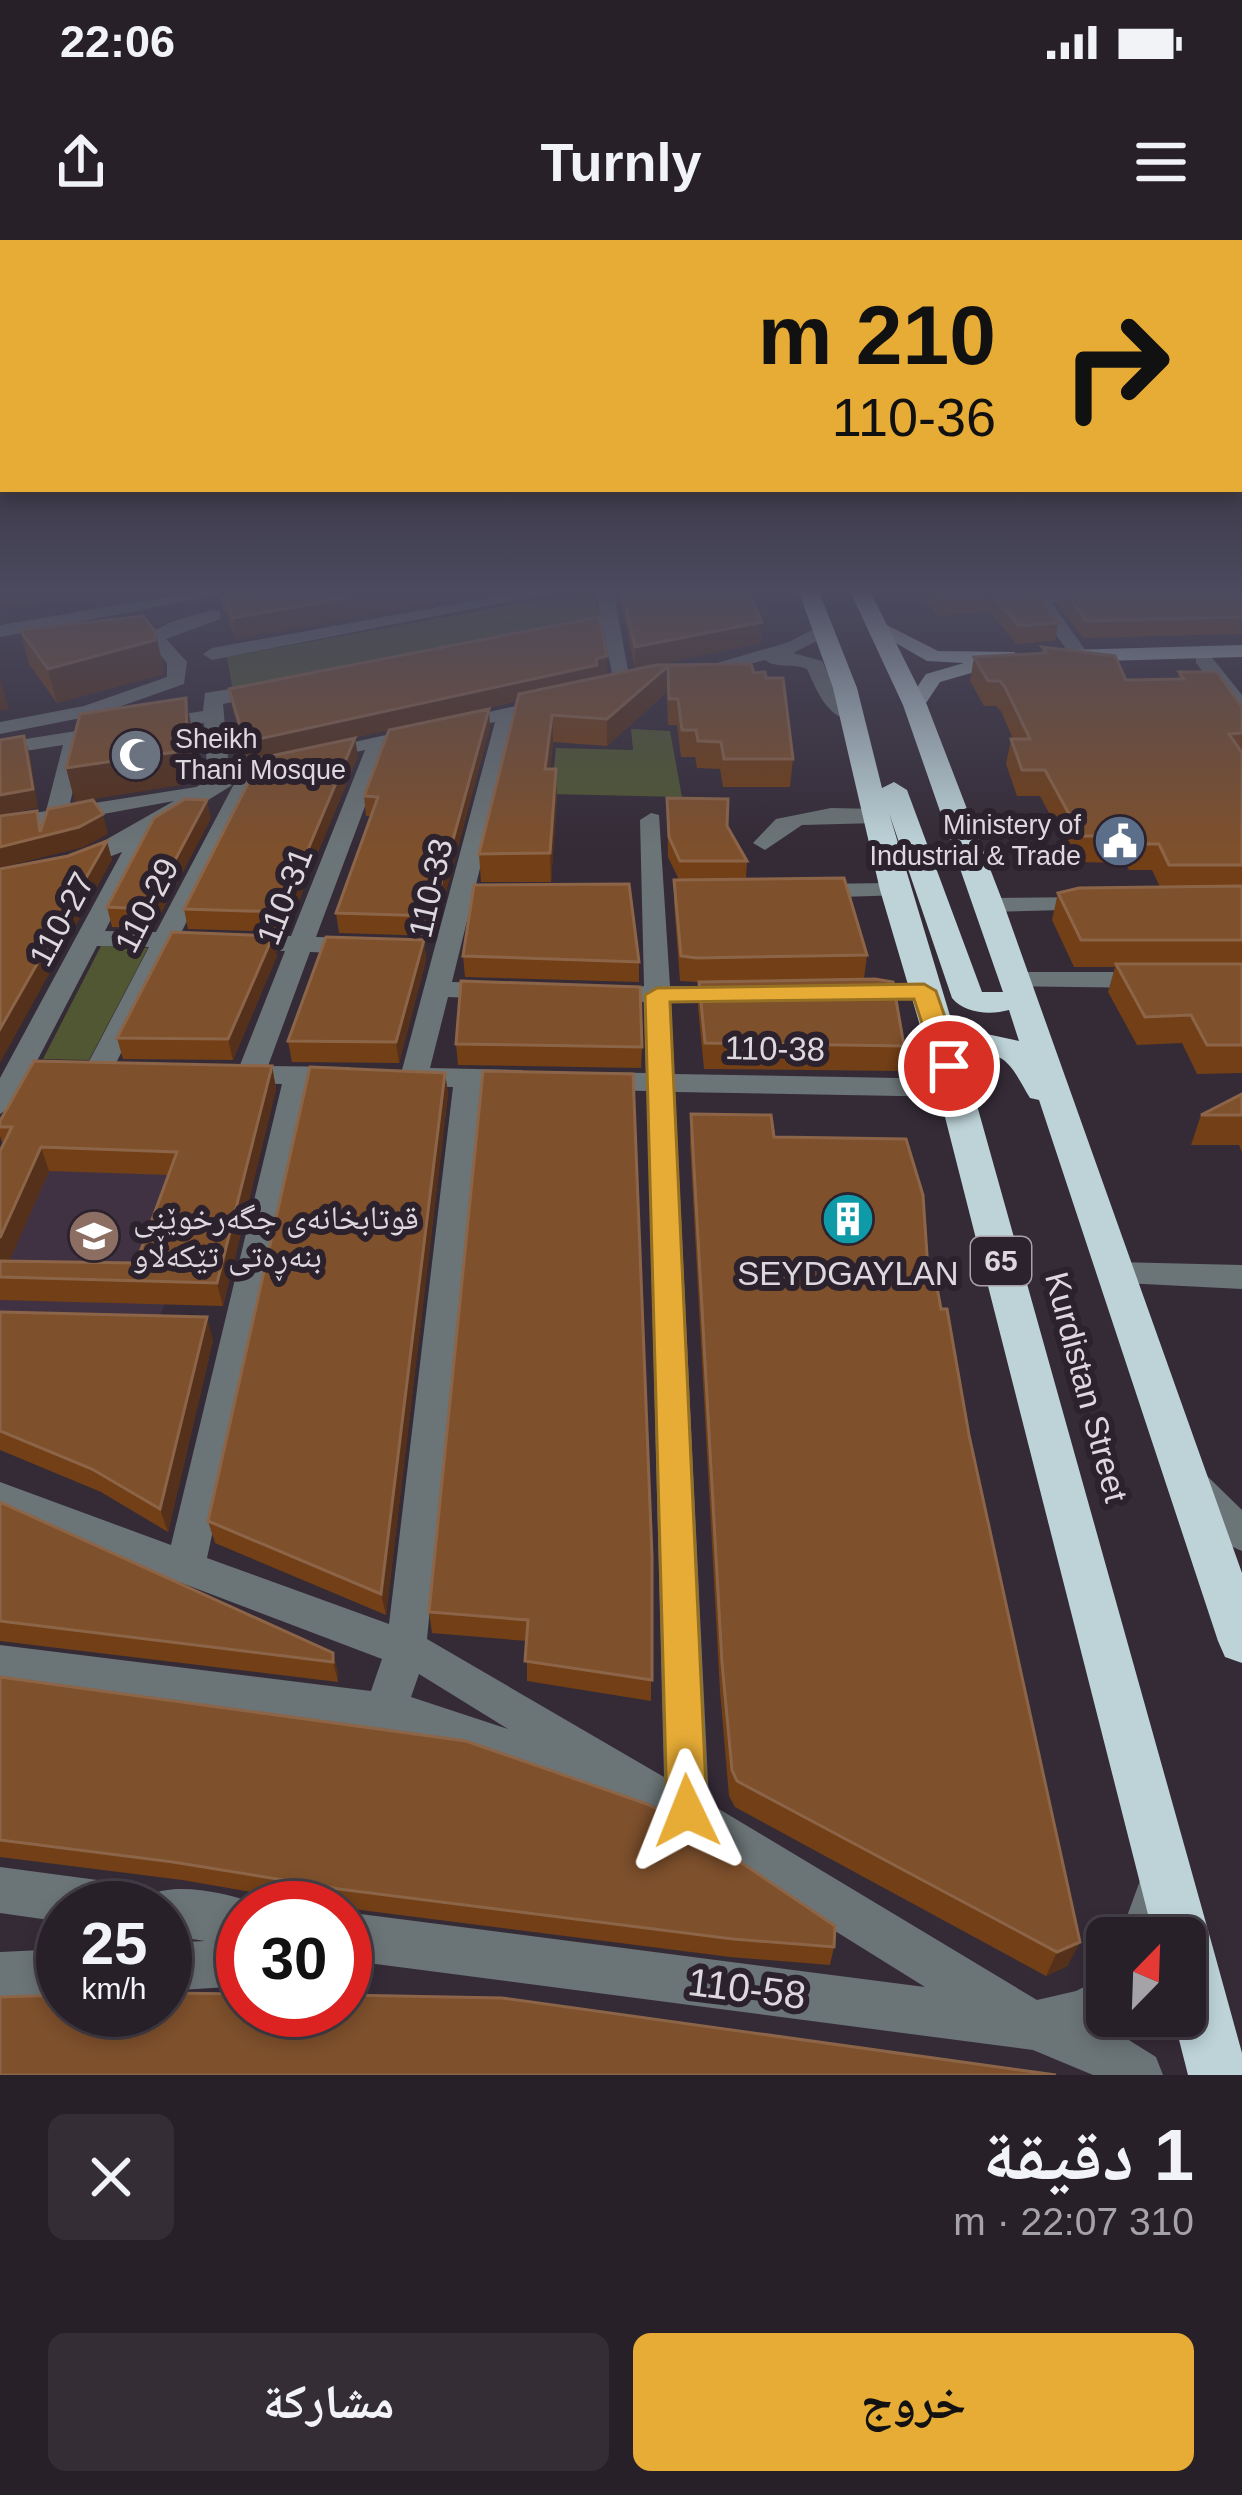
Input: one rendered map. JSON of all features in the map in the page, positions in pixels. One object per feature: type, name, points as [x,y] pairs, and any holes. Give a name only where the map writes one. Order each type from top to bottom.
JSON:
[{"type":"highway","name":"Kurdistan Street","points":[[838,675],[894,890],[952,1077],[1177,1917]]},
{"type":"highway","name":"Kurdistan Street","points":[[901,675],[1019,988],[1242,1641]]},
{"type":"highway","points":[[854,723],[881,748],[913,852],[968,998],[991,1005],[1019,988]]},
{"type":"highway","points":[[952,1077],[952,1056],[968,1046],[992,1044],[1016,1052],[1030,1066],[1051,1110],[1064,1121]]},
{"type":"highway","points":[[1206,2029],[1218,2075]]},
{"type":"main road","points":[[915,704],[941,675]]},
{"type":"street","points":[[0,728],[89,711],[176,680],[176,675]]},
{"type":"street","points":[[212,675],[212,785]]},
{"type":"street","points":[[632,675],[636,686],[686,675]]},
{"type":"street","points":[[818,675],[833,703],[854,723]]},
{"type":"street","points":[[1215,675],[1242,708]]},
{"type":"street","points":[[0,749],[213,707],[283,686]]},
{"type":"street","points":[[0,880],[86,859],[147,828],[212,785],[253,768],[566,701]]},
{"type":"street","name":"110-33","points":[[414,1077],[439,989],[440,948],[474,894],[508,713]]},
{"type":"street","points":[[56,816],[76,737]]},
{"type":"street","name":"110-31","points":[[250,1075],[379,741]]},
{"type":"street","name":"110-29","points":[[18,1070],[88,1071],[165,940],[253,768]]},
{"type":"street","points":[[0,826],[212,785]]},
{"type":"street","points":[[765,843],[773,827],[789,820],[878,816]]},
{"type":"street","points":[[651,820],[687,1811]]},
{"type":"street","name":"110-27","points":[[0,1105],[147,828]]},
{"type":"street","points":[[796,891],[894,890]]},
{"type":"street","points":[[989,905],[1108,904]]},
{"type":"street","points":[[88,938],[386,947]]},
{"type":"street","points":[[1019,988],[1177,980]]},
{"type":"street","points":[[439,989],[526,992]]},
{"type":"street","points":[[824,993],[924,991]]},
{"type":"street","points":[[614,994],[776,994]]},
{"type":"street","name":"110-38","points":[[206,1074],[660,1082],[952,1077]]},
{"type":"street","points":[[184,1567],[298,1075]]},
{"type":"street","points":[[385,1713],[406,1649],[468,1078]]},
{"type":"street","points":[[1116,1274],[1242,1277]]},
{"type":"street","points":[[197,1323],[241,1324]]},
{"type":"street","points":[[1183,1477],[1242,1535]]},
{"type":"street","points":[[0,1498],[429,1658],[1034,2025],[1086,2013]]},
{"type":"street","points":[[0,1664],[410,1716],[687,1811]]},
{"type":"street","points":[[1150,1917],[1165,1871]]},
{"type":"street","points":[[0,1890],[36,1895]]},
{"type":"street","name":"110-58","points":[[372,1939],[1034,2025],[1091,2045],[1138,2075]]},
{"type":"street","points":[[372,1955],[454,1950]]},
{"type":"street","points":[[0,1976],[36,1974]]},
{"type":"shaded area","name":"قوتابخانەی جگەرخوێنی بنەڕەتی تێکەڵاو","points":[[190,1157],[183,1249],[159,1320],[0,1315],[0,1161]]},
{"type":"green space","points":[[230,675],[318,675],[233,691]]},
{"type":"green space","points":[[631,729],[670,731],[682,797],[551,794],[556,748],[633,750]]},
{"type":"green space","points":[[101,946],[148,948],[89,1060],[43,1059]]},
{"type":"building","points":[[303,675],[553,675],[245,742],[229,689]]},
{"type":"building","points":[[610,675],[658,675],[607,719],[552,715],[545,769],[556,769],[550,853],[479,854],[519,694]]},
{"type":"building","points":[[668,675],[783,678],[793,759],[724,759],[721,742],[698,741],[696,730],[682,730],[678,699],[669,699]]},
{"type":"building","points":[[984,675],[1124,675],[1126,680],[1219,675],[1242,707],[1242,733],[1229,734],[1242,753],[1242,865],[1169,865],[1159,844],[1136,844],[1132,836],[1081,836],[1045,770],[1022,770],[1011,739],[1030,739],[1005,687],[1000,681],[988,681]]},
{"type":"building","points":[[186,698],[187,743],[175,752],[66,768],[80,714]]},
{"type":"building","points":[[489,709],[432,916],[336,913],[378,797],[364,796],[389,730]]},
{"type":"building","points":[[24,736],[33,789],[0,795],[0,740]]},
{"type":"building","points":[[355,738],[284,912],[184,909],[261,758]]},
{"type":"building","points":[[667,798],[728,799],[727,826],[747,861],[680,861],[669,837]]},
{"type":"building","points":[[185,799],[207,800],[149,909],[107,907],[154,818]]},
{"type":"building","points":[[93,800],[103,814],[79,827],[0,847],[0,816],[37,811],[40,832],[48,809]]},
{"type":"building","points":[[107,841],[0,1029],[0,869],[68,856]]},
{"type":"building","points":[[844,878],[867,955],[681,956],[674,880]]},
{"type":"building","points":[[629,884],[639,962],[463,956],[474,885]]},
{"type":"building","points":[[1242,886],[1242,940],[1081,940],[1058,893],[1079,888]]},
{"type":"building","points":[[172,932],[273,936],[228,1039],[117,1038]]},
{"type":"building","points":[[326,937],[424,940],[396,1042],[288,1041]]},
{"type":"building","points":[[1116,964],[1242,964],[1242,1045],[1207,1045],[1191,1015],[1145,1017]]},
{"type":"building","points":[[461,981],[640,987],[642,1047],[456,1044]]},
{"type":"building","points":[[699,982],[893,982],[904,1046],[705,1043]]},
{"type":"building","points":[[34,1061],[272,1066],[217,1283],[0,1277],[0,1261],[136,1263],[177,1152],[41,1147],[0,1238],[0,1151],[12,1127],[0,1127],[0,1121]]},
{"type":"building","points":[[310,1067],[445,1073],[381,1594],[208,1521]]},
{"type":"building","points":[[483,1071],[633,1074],[652,1556],[652,1680],[525,1661],[528,1620],[429,1612]]},
{"type":"building","points":[[1242,1094],[1242,1115],[1201,1115]]},
{"type":"building","points":[[691,1114],[771,1115],[774,1137],[906,1139],[923,1195],[928,1270],[934,1271],[941,1309],[947,1309],[969,1435],[1080,1942],[1057,1952],[737,1781],[722,1663]]},
{"type":"building","points":[[0,1312],[207,1317],[160,1509],[92,1469],[0,1431]]},
{"type":"building","points":[[0,1502],[333,1653],[333,1662],[0,1621]]},
{"type":"building","points":[[0,1677],[466,1741],[647,1804],[684,1824],[835,1926],[834,1947],[733,1939],[372,1893],[372,1881],[290,1881],[0,1840]]},
{"type":"building","points":[[192,1993],[216,1994],[216,2037],[372,2037],[372,1996],[502,1998],[1056,2075],[0,2075],[0,1997],[36,1996],[36,2037],[192,2037]]},
{"type":"place","name":"Sheikh Thani Mosque","points":[[136,755]]},
{"type":"place","name":"Ministery of Industrial & Trade","points":[[1120,841]]},
{"type":"place","name":"SEYDGAYLAN","points":[[848,1219]]},
{"type":"place","name":"قوتابخانەی جگەرخوێنی بنەڕەتی تێکەڵاو","points":[[94,1236]]},
{"type":"route","points":[[687,1811],[657,995],[924,991],[949,1066]]}]
